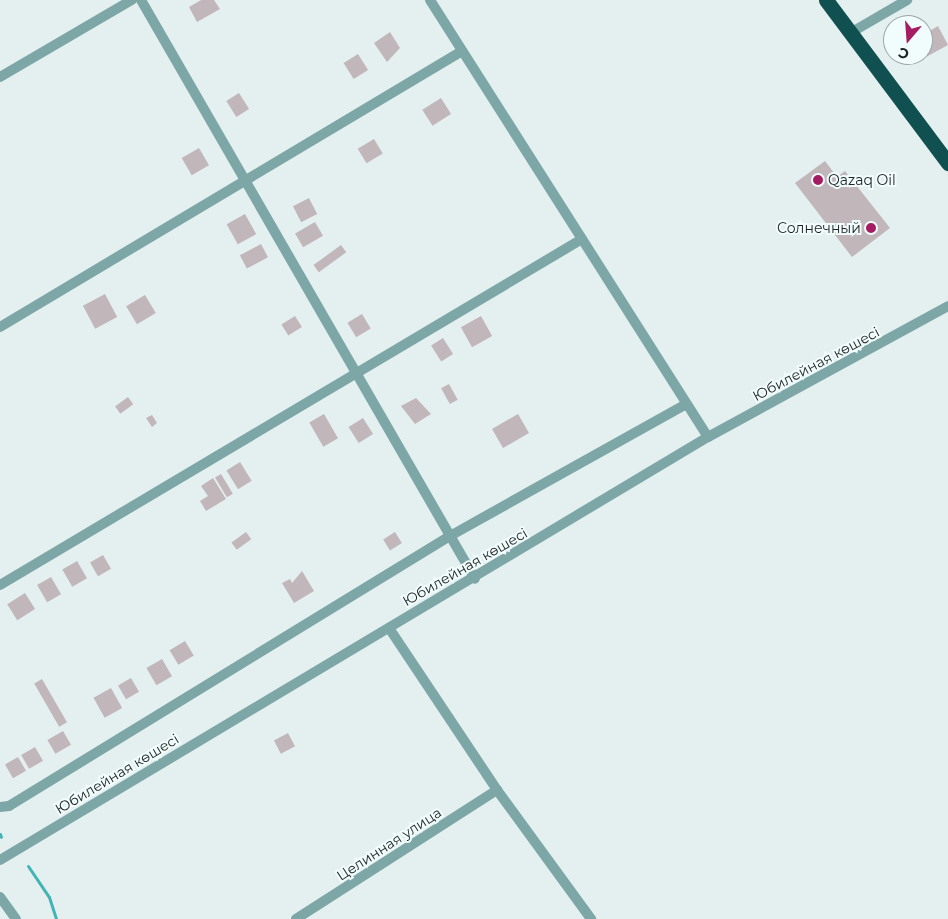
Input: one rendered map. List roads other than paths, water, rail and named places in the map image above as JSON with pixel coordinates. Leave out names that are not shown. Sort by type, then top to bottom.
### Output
[{"type":"highway","points":[[826,0],[852,32],[948,163]]},
{"type":"street","points":[[0,77],[132,0]]},
{"type":"street","points":[[141,0],[355,374],[475,579]]},
{"type":"street","points":[[430,0],[708,437]]},
{"type":"street","points":[[852,32],[907,0]]},
{"type":"street","points":[[0,328],[462,51]]},
{"type":"street","points":[[0,585],[582,239]]},
{"type":"street","name":"Юбилейная көшесі","points":[[0,860],[389,628],[475,579],[708,437],[948,306]]},
{"type":"street","points":[[0,808],[10,806],[450,536],[686,404]]},
{"type":"street","points":[[389,628],[497,790],[591,919]]},
{"type":"street","name":"Целинная улица","points":[[296,919],[497,790]]},
{"type":"street","points":[[0,897],[16,919]]},
{"type":"waterway","points":[[28,866],[49,897],[56,919]]},
{"type":"place","name":"Qazaq Oil","points":[[818,180]]},
{"type":"place","name":"Солнечный","points":[[871,228]]}]
